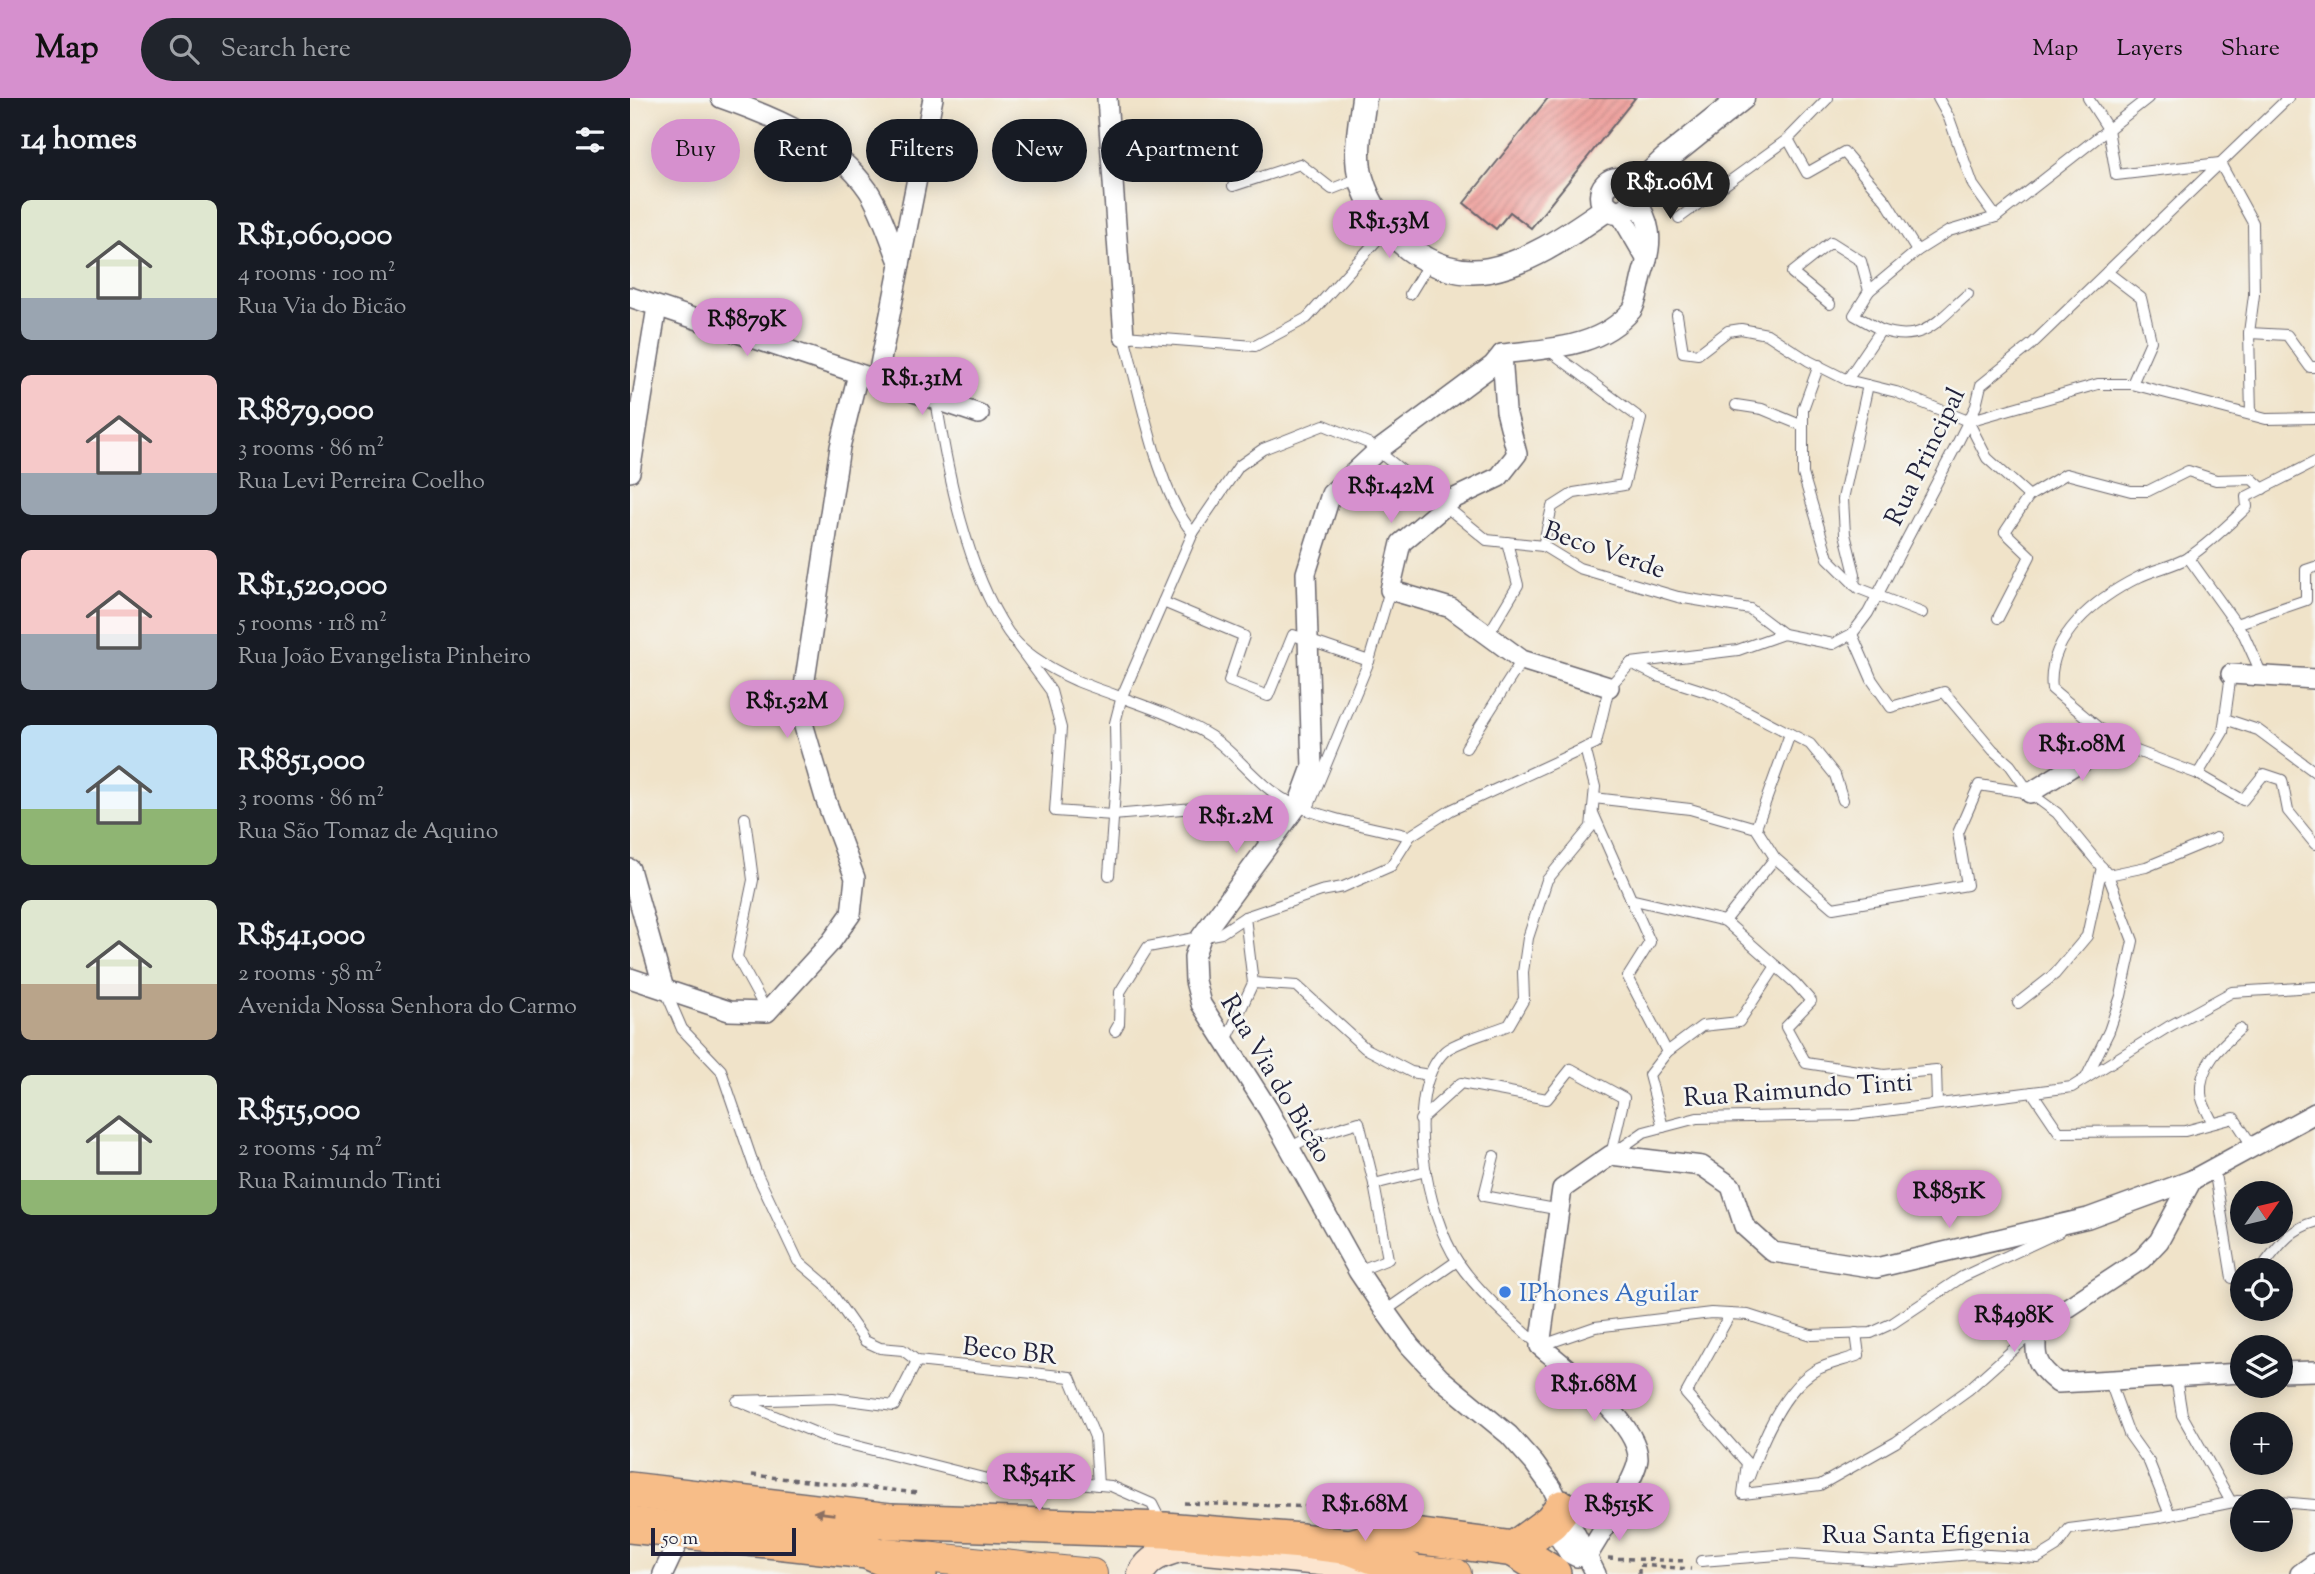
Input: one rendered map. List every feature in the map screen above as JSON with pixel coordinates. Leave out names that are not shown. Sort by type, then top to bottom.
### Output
[{"type":"highway","points":[[630,1490],[891,1521],[1174,1539],[1350,1547],[1399,1534],[1514,1549],[1553,1574]]},
{"type":"highway","points":[[1514,1549],[1551,1522],[1562,1508]]},
{"type":"highway","points":[[630,1525],[867,1552],[919,1574]]},
{"type":"highway","points":[[1350,1547],[1409,1570]]},
{"type":"main road","points":[[1141,1574],[1145,1565],[1174,1539],[1322,1568],[1456,1574]]},
{"type":"main road","points":[[867,1552],[891,1560],[977,1574]]},
{"type":"main road","points":[[867,1552],[1093,1574]]},
{"type":"street","points":[[721,98],[763,113],[841,158],[869,192],[900,264]]},
{"type":"street","points":[[877,380],[933,98]]},
{"type":"street","points":[[1107,98],[1124,336]]},
{"type":"street","points":[[1364,98],[1359,134],[1361,178],[1387,229],[1429,263],[1445,268],[1488,270],[1549,248],[1620,198],[1742,98]]},
{"type":"street","points":[[1609,687],[1522,660],[1451,608],[1390,590],[1401,543],[1453,499],[1499,477],[1517,454],[1506,411],[1502,354],[1582,344],[1604,334],[1633,309],[1647,260],[1620,198]]},
{"type":"street","points":[[630,297],[979,414]]},
{"type":"street","points":[[630,472],[657,307]]},
{"type":"street","name":"Rua Via do Bicão","points":[[1502,354],[1493,365],[1376,452],[1331,494],[1306,573],[1312,767],[1297,804],[1201,937],[1194,957],[1195,981],[1201,1004],[1268,1109],[1358,1271],[1385,1311],[1410,1346],[1440,1378],[1509,1435],[1552,1488],[1562,1508]]},
{"type":"street","points":[[630,978],[729,1011],[767,1012],[831,942],[851,914],[855,878],[825,798],[800,713],[840,447],[858,374]]},
{"type":"street","points":[[2231,674],[2315,679]]},
{"type":"street","points":[[2030,793],[2073,766],[2118,744]]},
{"type":"street","points":[[630,869],[664,989]]},
{"type":"street","points":[[1611,1155],[1702,1166],[1731,1186],[1744,1226],[1773,1252],[1877,1268],[2088,1219],[2192,1180],[2315,1113]]},
{"type":"street","name":"Rua Raimundo Tinti","points":[[1540,1346],[1562,1210],[1562,1189],[1611,1155]]},
{"type":"street","points":[[2192,1180],[2159,1241],[2142,1259],[2037,1328],[2035,1356],[2046,1373],[2058,1383],[2230,1374]]},
{"type":"street","points":[[1540,1346],[1599,1398],[1632,1436],[1638,1457],[1635,1474],[1588,1555]]},
{"type":"street","points":[[2293,1372],[2315,1371]]},
{"type":"street","points":[[1588,1555],[1577,1557],[1563,1546],[1556,1533],[1562,1508],[1590,1513],[1612,1511]]},
{"type":"street","points":[[663,1574],[683,1531]]},
{"type":"street","points":[[1588,1555],[1596,1574]]},
{"type":"street","points":[[2300,1574],[2315,1563]]},
{"type":"lane","points":[[1679,218],[1788,139],[1828,98]]},
{"type":"lane","points":[[1938,98],[1950,118],[1973,186],[1996,217]]},
{"type":"lane","points":[[2088,98],[2108,129],[2116,175],[2220,163],[2253,223],[2254,295],[2249,333],[2251,414]]},
{"type":"lane","points":[[1968,294],[1926,331],[1901,337],[1881,330],[1854,314],[1868,291],[1917,251],[1949,231],[1996,217],[2148,98]]},
{"type":"lane","name":"Rua Principal","points":[[1852,634],[1877,597],[1968,421],[1981,384],[2032,344],[2288,98]]},
{"type":"lane","points":[[1788,139],[1807,173],[1844,152],[1886,201],[1917,251]]},
{"type":"lane","points":[[1233,186],[1300,164],[1332,189],[1361,178]]},
{"type":"lane","points":[[1194,533],[1178,515],[1153,440],[1124,336],[1255,346],[1307,318],[1387,229]]},
{"type":"lane","points":[[1830,304],[1792,273],[1831,242],[1861,261],[1868,291]]},
{"type":"lane","points":[[1410,294],[1429,263]]},
{"type":"lane","points":[[2106,272],[2141,298],[2151,341],[2132,384]]},
{"type":"lane","points":[[1676,315],[1683,352],[1698,354],[1728,331],[1741,329],[1767,334],[1847,380],[1896,392],[1968,421],[2098,384],[2132,384],[2266,419],[2315,418]]},
{"type":"lane","points":[[1847,380],[1881,330]]},
{"type":"lane","points":[[2249,333],[2287,335],[2310,367],[2315,367]]},
{"type":"lane","points":[[1543,545],[1552,507],[1574,493],[1624,485],[1640,419],[1546,348]]},
{"type":"lane","points":[[1819,365],[1802,409],[1803,474],[1828,558],[1854,584],[1877,597],[1923,613]]},
{"type":"lane","points":[[1854,584],[1843,499],[1868,385]]},
{"type":"lane","points":[[936,400],[950,483],[984,586],[1009,635],[1052,691],[1061,728],[1055,811],[1113,815],[1297,804],[1410,836]]},
{"type":"lane","points":[[1736,405],[1762,409],[1803,426]]},
{"type":"lane","points":[[1968,421],[1987,458],[2029,496]]},
{"type":"lane","name":"Beco Verde","points":[[1108,875],[1113,815],[1115,723],[1122,696],[1194,533],[1240,466],[1263,449],[1324,425],[1368,443],[1444,508],[1487,540],[1543,545],[1579,568],[1678,597],[1750,609],[1783,634]]},
{"type":"lane","points":[[2315,462],[2246,498],[2247,507],[2188,557],[2140,576],[2093,605],[2057,650],[2050,676],[2052,689],[2118,744],[2198,774],[2243,800],[2264,774],[2282,780],[2288,811],[2315,844]]},
{"type":"lane","points":[[1998,618],[2030,556],[2005,531],[2029,496],[2066,474],[2131,491],[2148,491],[2188,471],[2216,480],[2252,479],[2263,489]]},
{"type":"lane","points":[[1488,635],[1518,585],[1507,542]]},
{"type":"lane","points":[[2188,557],[2236,624],[2262,676]]},
{"type":"lane","points":[[2236,624],[2306,600],[2306,570],[2315,567]]},
{"type":"lane","points":[[1297,804],[1369,662],[1390,590]]},
{"type":"lane","points":[[1163,602],[1244,636],[1229,681],[1268,696],[1293,635],[1369,662]]},
{"type":"lane","points":[[1115,1031],[1119,1024],[1120,992],[1148,947],[1221,933],[1245,917],[1321,891],[1343,887],[1391,866],[1410,836],[1451,810],[1596,743],[1609,687],[1631,663],[1738,650],[1783,634],[1833,644],[1852,634],[1872,680],[1891,708],[1944,692],[1993,750],[2010,765],[2030,793],[2057,813],[2105,871],[2133,941],[2117,1008],[2085,1079]]},
{"type":"lane","points":[[1009,635],[1042,662],[1076,680],[1122,696],[1209,736],[1297,804]]},
{"type":"lane","points":[[1466,748],[1522,660]]},
{"type":"lane","points":[[1631,663],[1657,676],[1716,695],[1810,744],[1835,775],[1843,800]]},
{"type":"lane","points":[[2198,774],[2223,732],[2231,674]]},
{"type":"lane","points":[[2225,719],[2258,730],[2315,772]]},
{"type":"lane","points":[[1756,828],[1790,734]]},
{"type":"lane","points":[[1585,748],[1595,787],[1591,827],[1547,880],[1528,938],[1523,972],[1524,999],[1509,1025],[1447,1050],[1429,1074],[1420,1121],[1429,1195],[1457,1261],[1511,1320],[1540,1346],[1595,1327],[1711,1313],[1748,1315],[1811,1335],[1871,1333],[1893,1323],[1962,1277],[2088,1219]]},
{"type":"lane","points":[[1594,798],[1690,809],[1756,828],[1775,858],[1833,908],[1967,885],[1958,833],[1979,785],[2030,793]]},
{"type":"lane","points":[[1593,812],[1650,943],[1628,977],[1667,1052]]},
{"type":"lane","points":[[745,818],[752,880],[737,957],[767,1012]]},
{"type":"lane","points":[[2105,871],[2146,867],[2216,838]]},
{"type":"lane","points":[[1725,921],[1775,858]]},
{"type":"lane","points":[[2018,1003],[2055,974],[2087,936],[2105,871]]},
{"type":"lane","points":[[1630,899],[1725,921],[1776,966],[1811,1001],[1786,1027],[1806,1063],[1884,1075],[1936,1070],[1937,1104]]},
{"type":"lane","points":[[1225,1044],[1253,983],[1245,917]]},
{"type":"lane","points":[[1663,1127],[1649,1075],[1667,1052],[1702,1026],[1740,1022],[1776,966]]},
{"type":"lane","points":[[1253,983],[1297,986],[1365,1048],[1411,1072],[1429,1074]]},
{"type":"lane","name":"Rua Raimundo Tinti","points":[[1611,1155],[1644,1132],[1697,1118],[1854,1115],[2072,1087],[2232,992],[2315,987]]},
{"type":"lane","points":[[664,989],[682,1029],[721,1070],[756,1172],[786,1230],[797,1261],[825,1284],[865,1342],[880,1348],[903,1350],[917,1361],[894,1406],[833,1398],[737,1401],[833,1440],[995,1481],[1043,1480],[1111,1486],[1152,1504],[1174,1539]]},
{"type":"lane","points":[[2213,1124],[2201,1093],[2207,1068],[2216,1050],[2240,1029]]},
{"type":"lane","points":[[1420,1121],[1461,1083],[1547,1099],[1571,1069],[1624,1098],[1611,1155]]},
{"type":"lane","points":[[2032,1092],[2059,1132],[2185,1131],[2234,1118],[2253,1147]]},
{"type":"lane","points":[[1288,1148],[1310,1137],[1359,1122],[1388,1259],[1358,1271]]},
{"type":"lane","points":[[1494,1156],[1484,1196],[1562,1210]]},
{"type":"lane","points":[[2214,1168],[2230,1266]]},
{"type":"lane","points":[[1374,1184],[1426,1171]]},
{"type":"lane","points":[[2269,1258],[2300,1226],[2315,1222]]},
{"type":"lane","points":[[1385,1311],[1457,1261]]},
{"type":"lane","points":[[1730,1314],[1686,1394],[1747,1463],[1743,1494]]},
{"type":"lane","points":[[1743,1494],[1820,1485],[1896,1442],[1958,1397],[2037,1328]]},
{"type":"lane","points":[[1743,1494],[1767,1427],[1806,1377],[1819,1368],[1858,1355],[1856,1333]]},
{"type":"lane","name":"Beco BR","points":[[917,1361],[1070,1377],[1095,1437],[1098,1485]]},
{"type":"lane","points":[[2176,1378],[2182,1415],[2230,1500]]},
{"type":"lane","points":[[2110,1382],[2129,1434],[2149,1462],[2170,1515]]},
{"type":"lane","name":"Rua Santa Efigenia","points":[[1701,1561],[1791,1555],[1891,1561],[1972,1554],[2038,1558],[2056,1547],[2070,1529],[2170,1515],[2230,1502]]},
{"type":"lane","points":[[2293,1503],[2315,1505]]},
{"type":"path","points":[[1609,1557],[1714,1562],[1713,1570],[1639,1565],[1639,1574]]},
{"type":"building","points":[[1548,98],[1635,98],[1531,228],[1510,212],[1496,229],[1464,203]]},
{"type":"place","name":"IPhones Aguilar","points":[[1505,1292]]}]
